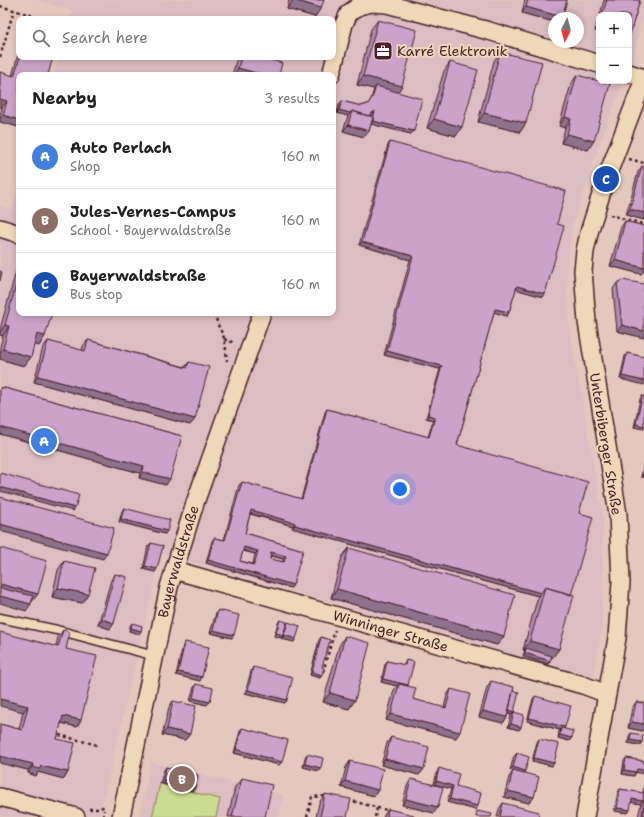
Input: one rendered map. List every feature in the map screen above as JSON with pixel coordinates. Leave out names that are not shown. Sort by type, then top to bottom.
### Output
[{"type":"street","points":[[336,55],[344,24],[349,13],[360,6],[371,3],[386,4],[596,63]]},
{"type":"street","points":[[332,72],[335,60]]},
{"type":"street","points":[[632,74],[644,79]]},
{"type":"street","name":"Unterbiberger Straße","points":[[585,817],[617,634],[621,582],[621,548],[618,514],[587,322],[583,271],[585,251],[597,204],[644,79]]},
{"type":"street","points":[[0,228],[16,233]]},
{"type":"street","name":"Bayerwaldstraße","points":[[121,817],[169,587],[195,503],[261,316]]},
{"type":"street","name":"Winninger Straße","points":[[174,570],[583,685],[607,694]]},
{"type":"street","points":[[0,797],[76,817]]},
{"type":"lane","points":[[0,618],[57,630],[155,656]]},
{"type":"path","points":[[0,6],[32,16]]},
{"type":"path","points":[[0,57],[14,10]]},
{"type":"path","points":[[322,674],[338,616]]},
{"type":"path","points":[[59,735],[97,745]]},
{"type":"path","points":[[308,817],[312,797],[329,796]]},
{"type":"path","points":[[343,799],[392,812]]},
{"type":"path","points":[[375,817],[377,808]]},
{"type":"shaded area","points":[[37,0],[644,0],[644,10],[632,60],[632,12],[596,12],[596,84],[623,84],[601,139],[572,226],[567,265],[567,297],[570,333],[603,517],[602,623],[593,678],[161,553],[99,817],[0,817],[0,206],[12,210],[16,197],[16,316],[336,316],[336,72],[54,72],[58,60],[336,60],[336,16],[71,16],[73,11]]},
{"type":"shaded area","points":[[151,762],[283,795],[278,817],[139,817]]},
{"type":"green space","points":[[160,784],[220,799],[216,817],[152,817]]},
{"type":"building","points":[[294,0],[324,0],[321,8]]},
{"type":"building","points":[[528,0],[567,0],[563,12],[548,13],[526,7]]},
{"type":"building","points":[[607,0],[640,0],[632,27],[632,12],[603,12]]},
{"type":"building","points":[[378,20],[417,30],[402,86],[363,76]]},
{"type":"building","points":[[500,52],[542,62],[526,123],[484,113]]},
{"type":"building","points":[[19,60],[52,60],[49,72],[16,72],[16,119],[3,115],[7,101],[0,99],[0,72],[14,76]]},
{"type":"building","points":[[240,60],[271,60],[282,63],[280,72],[253,72],[238,68]]},
{"type":"building","points":[[450,62],[478,70],[462,127],[434,119]]},
{"type":"building","points":[[577,75],[596,80],[596,84],[610,84],[594,141],[567,134],[571,119],[565,117]]},
{"type":"building","points":[[376,86],[422,99],[414,131],[373,121],[375,111],[368,116],[352,111],[350,113],[339,110],[342,101],[361,106],[368,104],[373,96]]},
{"type":"building","points":[[352,111],[373,117],[369,131],[348,125]]},
{"type":"building","points":[[390,142],[566,191],[557,224],[564,226],[545,294],[517,286],[509,312],[495,309],[457,445],[588,482],[579,513],[593,517],[571,595],[545,587],[541,593],[295,525],[295,523],[251,510],[245,533],[303,550],[293,585],[208,560],[214,538],[225,540],[242,482],[302,499],[327,409],[429,437],[435,417],[428,415],[442,366],[387,351],[413,256],[362,242]],"holes":[[[244,547],[258,551],[254,565],[240,561]],[[271,552],[286,556],[284,562],[270,559]]]},
{"type":"building","points":[[642,166],[644,166],[644,213],[630,209]]},
{"type":"building","points":[[625,221],[644,226],[644,268],[615,260]]},
{"type":"building","points":[[623,280],[644,284],[644,331],[622,325],[617,283]]},
{"type":"building","points":[[16,285],[16,316],[51,316],[45,336],[37,334],[31,357],[3,349],[9,326],[5,325]]},
{"type":"building","points":[[88,340],[187,368],[189,362],[209,367],[195,419],[38,376],[48,341],[85,351]]},
{"type":"building","points":[[627,353],[644,357],[644,381],[622,376]]},
{"type":"building","points":[[1,387],[182,436],[170,479],[143,472],[144,466],[0,427]]},
{"type":"building","points":[[642,396],[644,396],[644,426],[636,424]]},
{"type":"building","points":[[0,473],[79,495],[75,508],[0,487]]},
{"type":"building","points":[[0,497],[114,528],[107,553],[0,524]]},
{"type":"building","points":[[124,508],[170,520],[167,531],[121,519]]},
{"type":"building","points":[[151,543],[163,546],[157,569],[145,566]]},
{"type":"building","points":[[0,548],[47,561],[38,594],[0,584]]},
{"type":"building","points":[[349,548],[515,595],[504,636],[337,589]]},
{"type":"building","points":[[64,561],[95,568],[88,594],[58,588]]},
{"type":"building","points":[[115,574],[127,577],[114,623],[102,619]]},
{"type":"building","points":[[545,587],[574,595],[559,649],[530,641]]},
{"type":"building","points":[[0,588],[33,596],[31,604],[0,596]]},
{"type":"building","points":[[218,610],[239,615],[234,635],[213,630]]},
{"type":"building","points":[[280,620],[287,622],[283,635],[276,633]]},
{"type":"building","points":[[288,622],[300,626],[296,639],[284,635]]},
{"type":"building","points":[[132,623],[142,626],[141,631],[131,628]]},
{"type":"building","points":[[63,630],[70,632],[66,649],[97,656],[81,720],[63,716],[57,739],[75,743],[68,772],[41,766],[40,769],[32,767],[33,764],[0,756],[0,724],[22,730],[28,706],[0,699],[0,632],[58,647]]},
{"type":"building","points":[[345,636],[370,643],[355,700],[330,693]]},
{"type":"building","points":[[321,637],[330,640],[322,667],[324,668],[322,675],[312,672]]},
{"type":"building","points":[[185,642],[209,647],[202,677],[178,672]]},
{"type":"building","points":[[526,648],[552,656],[550,661],[525,653]]},
{"type":"building","points":[[406,660],[414,662],[408,685],[383,679],[387,661],[405,665]]},
{"type":"building","points":[[253,667],[293,677],[287,700],[248,690]]},
{"type":"building","points":[[491,681],[514,687],[507,717],[483,711]]},
{"type":"building","points":[[196,684],[213,688],[210,702],[193,698]]},
{"type":"building","points":[[399,684],[416,688],[413,699],[446,708],[451,689],[470,694],[460,732],[391,714]]},
{"type":"building","points":[[513,691],[519,692],[514,712],[509,710]]},
{"type":"building","points":[[535,696],[571,706],[565,727],[529,718]]},
{"type":"building","points":[[173,701],[196,706],[190,734],[167,729]]},
{"type":"building","points":[[636,702],[644,703],[644,724],[632,722]]},
{"type":"building","points":[[514,712],[524,715],[521,727],[511,724]]},
{"type":"building","points":[[242,728],[288,740],[282,762],[236,749]]},
{"type":"building","points":[[561,728],[573,731],[572,738],[560,735]]},
{"type":"building","points":[[631,733],[643,735],[642,742],[630,740]]},
{"type":"building","points":[[391,737],[429,747],[424,769],[385,759]]},
{"type":"building","points":[[539,739],[559,744],[554,763],[534,758]]},
{"type":"building","points":[[517,753],[529,757],[525,771],[513,767]]},
{"type":"building","points":[[307,754],[323,758],[321,768],[305,764]]},
{"type":"building","points":[[626,758],[644,761],[644,770],[637,769],[636,772],[624,770]]},
{"type":"building","points":[[350,761],[383,769],[378,790],[345,781]]},
{"type":"building","points":[[166,767],[198,775],[195,788],[163,780]]},
{"type":"building","points":[[439,768],[459,774],[456,786],[481,793],[478,806],[450,799],[453,786],[436,781]]},
{"type":"building","points":[[513,770],[539,777],[534,797],[508,791]]},
{"type":"building","points":[[242,778],[272,785],[265,817],[232,817]]},
{"type":"building","points":[[411,779],[443,787],[438,807],[406,799]]},
{"type":"building","points":[[620,789],[644,793],[643,801],[632,799],[630,810],[617,808]]},
{"type":"building","points":[[325,794],[351,799],[347,817],[320,817]]},
{"type":"building","points":[[503,803],[539,812],[538,817],[500,817]]},
{"type":"building","points":[[644,804],[644,815],[642,815]]},
{"type":"building","points":[[388,809],[414,815],[413,817],[387,817]]},
{"type":"building","points":[[477,811],[492,814],[491,817],[476,817]]},
{"type":"place","name":"Karré Elektronik","points":[[383,51]]},
{"type":"place","name":"Bayerwaldstraße","points":[[606,179]]},
{"type":"place","name":"Auto Perlach","points":[[44,441]]},
{"type":"place","name":"Jules-Vernes-Campus","points":[[182,779]]}]
